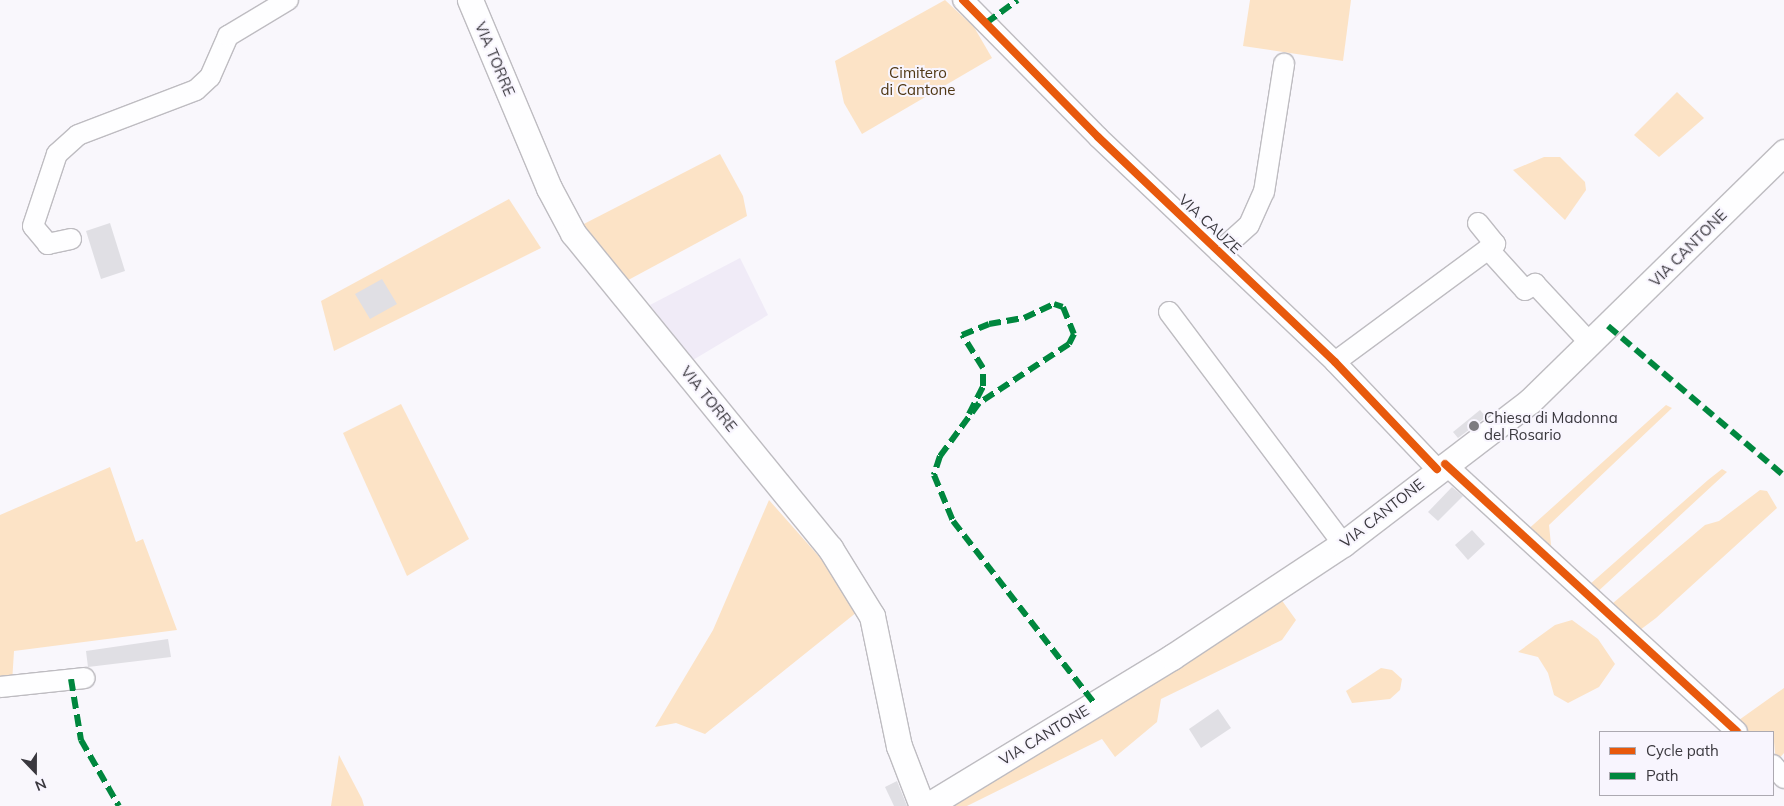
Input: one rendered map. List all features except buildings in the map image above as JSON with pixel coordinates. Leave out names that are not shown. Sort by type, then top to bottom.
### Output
[{"type":"main road","name":"VIA TORRE","points":[[470,0],[549,188],[573,233],[830,548],[872,616],[899,746],[922,806]]},
{"type":"main road","name":"VIA CANTONE","points":[[927,806],[1172,657],[1343,544],[1441,466],[1530,401],[1784,152]]},
{"type":"street","points":[[71,239],[48,244],[33,226],[57,154],[78,135],[196,90],[210,78],[228,36],[288,0]]},
{"type":"street","name":"VIA CAUZE","points":[[963,0],[1219,252],[1441,466],[1737,731]]},
{"type":"street","points":[[1219,252],[1249,224],[1264,192],[1284,64]]},
{"type":"street","points":[[1335,362],[1495,244],[1478,223]]},
{"type":"street","points":[[1488,249],[1525,290],[1535,284],[1590,343]]},
{"type":"street","points":[[1169,312],[1343,544]]},
{"type":"street","points":[[0,687],[85,678]]},
{"type":"street","points":[[1774,765],[1784,778]]},
{"type":"shaded area","points":[[740,258],[768,315],[693,360],[650,305]]},
{"type":"green space","name":"Cimitero di Cantone","points":[[945,0],[974,27],[992,58],[862,134],[844,103],[835,61]]},
{"type":"green space","points":[[1250,0],[1351,0],[1343,61],[1243,46]]},
{"type":"green space","points":[[1677,92],[1704,118],[1659,157],[1634,135]]},
{"type":"green space","points":[[720,154],[743,196],[747,216],[619,285],[576,228]]},
{"type":"green space","points":[[1544,157],[1560,157],[1585,182],[1586,190],[1565,220],[1513,170]]},
{"type":"green space","points":[[509,199],[541,248],[334,351],[321,301]]},
{"type":"green space","points":[[401,404],[469,539],[407,576],[343,433]]},
{"type":"green space","points":[[1666,405],[1672,408],[1549,525],[1552,554],[1589,585],[1708,480],[1722,469],[1727,472],[1593,596],[1523,534]]},
{"type":"green space","points":[[110,467],[136,542],[143,539],[177,630],[14,651],[12,683],[0,684],[0,515]]},
{"type":"green space","points":[[1760,490],[1767,491],[1777,508],[1656,618],[1632,636],[1606,609],[1705,525],[1719,521]]},
{"type":"green space","points":[[769,500],[831,570],[857,612],[705,734],[676,723],[655,727],[713,630]]},
{"type":"green space","points":[[1278,595],[1296,620],[1282,640],[1161,699],[1157,722],[1115,757],[1102,739],[967,806],[943,806]]},
{"type":"green space","points":[[1572,620],[1598,639],[1615,664],[1599,687],[1568,703],[1554,695],[1548,673],[1538,657],[1518,652],[1555,625]]},
{"type":"green space","points":[[1381,668],[1392,670],[1402,679],[1400,690],[1390,699],[1352,703],[1346,691]]},
{"type":"green space","points":[[1784,688],[1784,753],[1776,762],[1774,731],[1741,731],[1732,725]]},
{"type":"green space","points":[[339,755],[362,799],[364,806],[331,806]]},
{"type":"marked path","points":[[986,23],[1018,0]]},
{"type":"marked path","points":[[969,414],[983,386],[983,368],[962,335],[989,324],[1024,318],[1054,304],[1063,307],[1074,334],[1069,344],[979,403],[940,456],[934,475],[953,521],[1095,704]]},
{"type":"marked path","points":[[1608,326],[1784,476]]},
{"type":"marked path","points":[[71,679],[81,740],[119,806]]},
{"type":"cycle path","points":[[963,0],[1098,137],[1335,362],[1437,469]]},
{"type":"cycle path","points":[[1445,464],[1736,731]]},
{"type":"place","name":"Chiesa di Madonna del Rosario","points":[[1474,426]]}]
